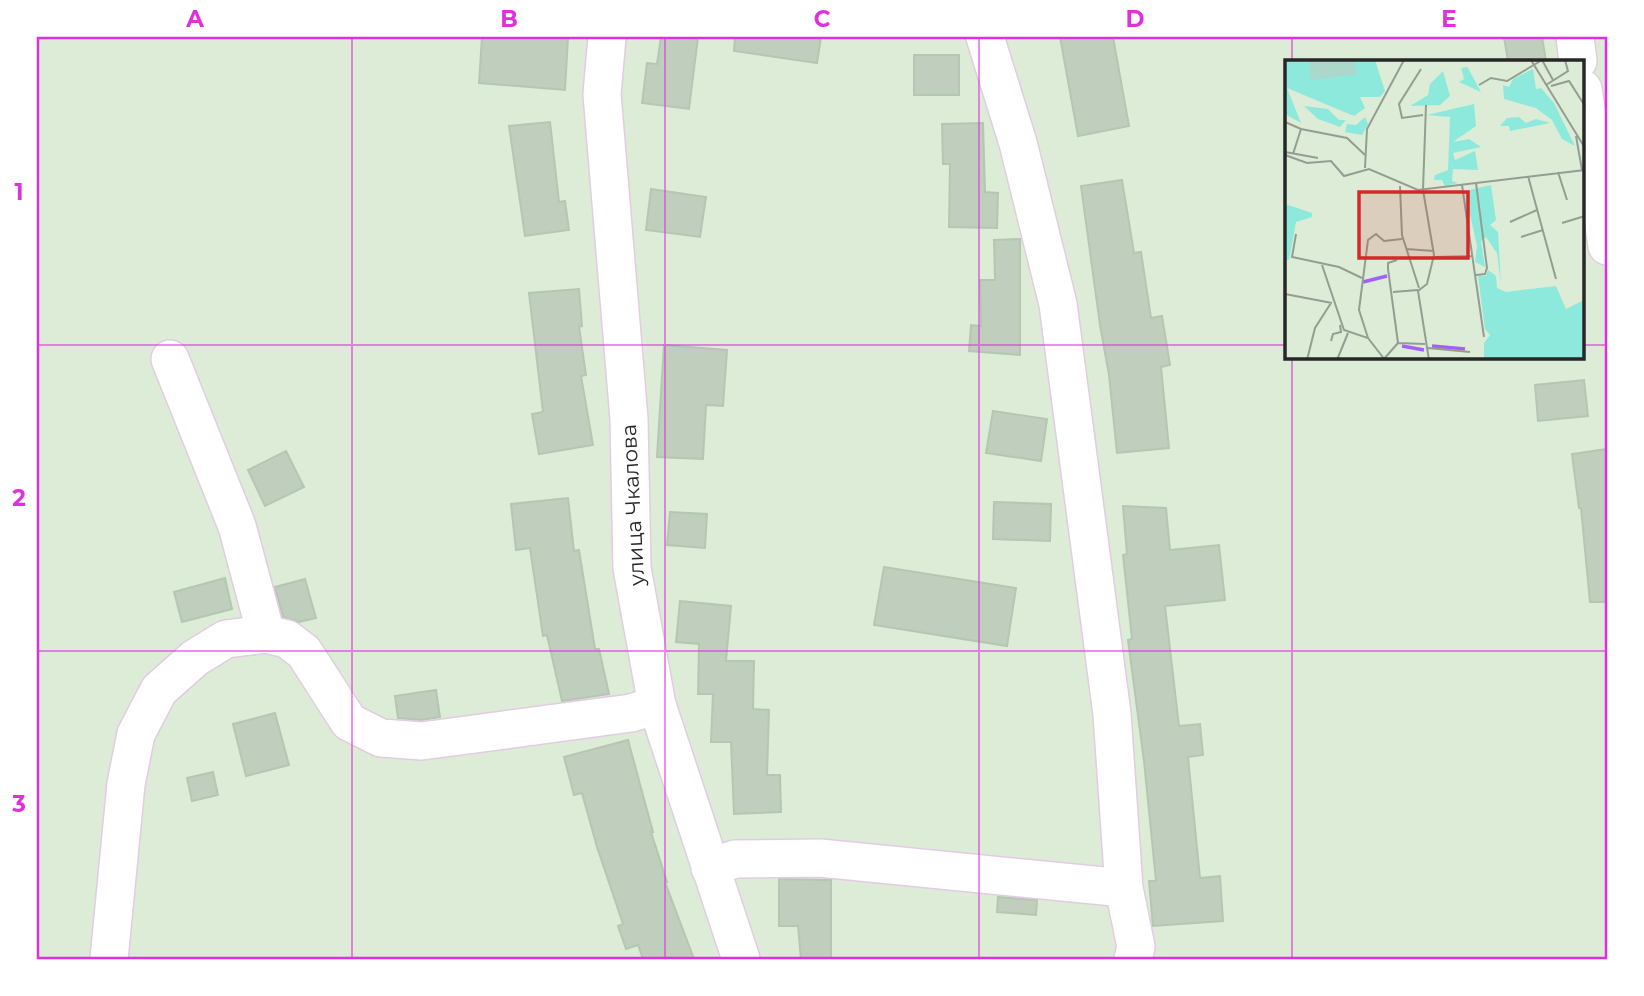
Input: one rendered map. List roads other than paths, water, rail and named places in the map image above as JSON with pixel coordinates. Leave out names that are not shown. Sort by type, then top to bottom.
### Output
[{"type":"street","name":"улица Чкалова","points":[[607,37],[602,94],[629,419],[632,568],[657,705],[741,959]]},
{"type":"street","points":[[985,37],[1018,143],[1058,304],[1112,714],[1124,888],[1135,953]]},
{"type":"street","points":[[1574,37],[1578,60]]},
{"type":"street","points":[[1584,96],[1607,246]]},
{"type":"street","points":[[170,359],[237,526],[266,634]]},
{"type":"street","points":[[109,959],[126,784],[136,734],[159,690],[195,658],[226,639],[266,634],[287,639],[304,652],[349,722],[381,738],[422,741],[631,713],[657,705]]},
{"type":"street","points":[[710,868],[735,859],[820,858],[1124,888]]}]
